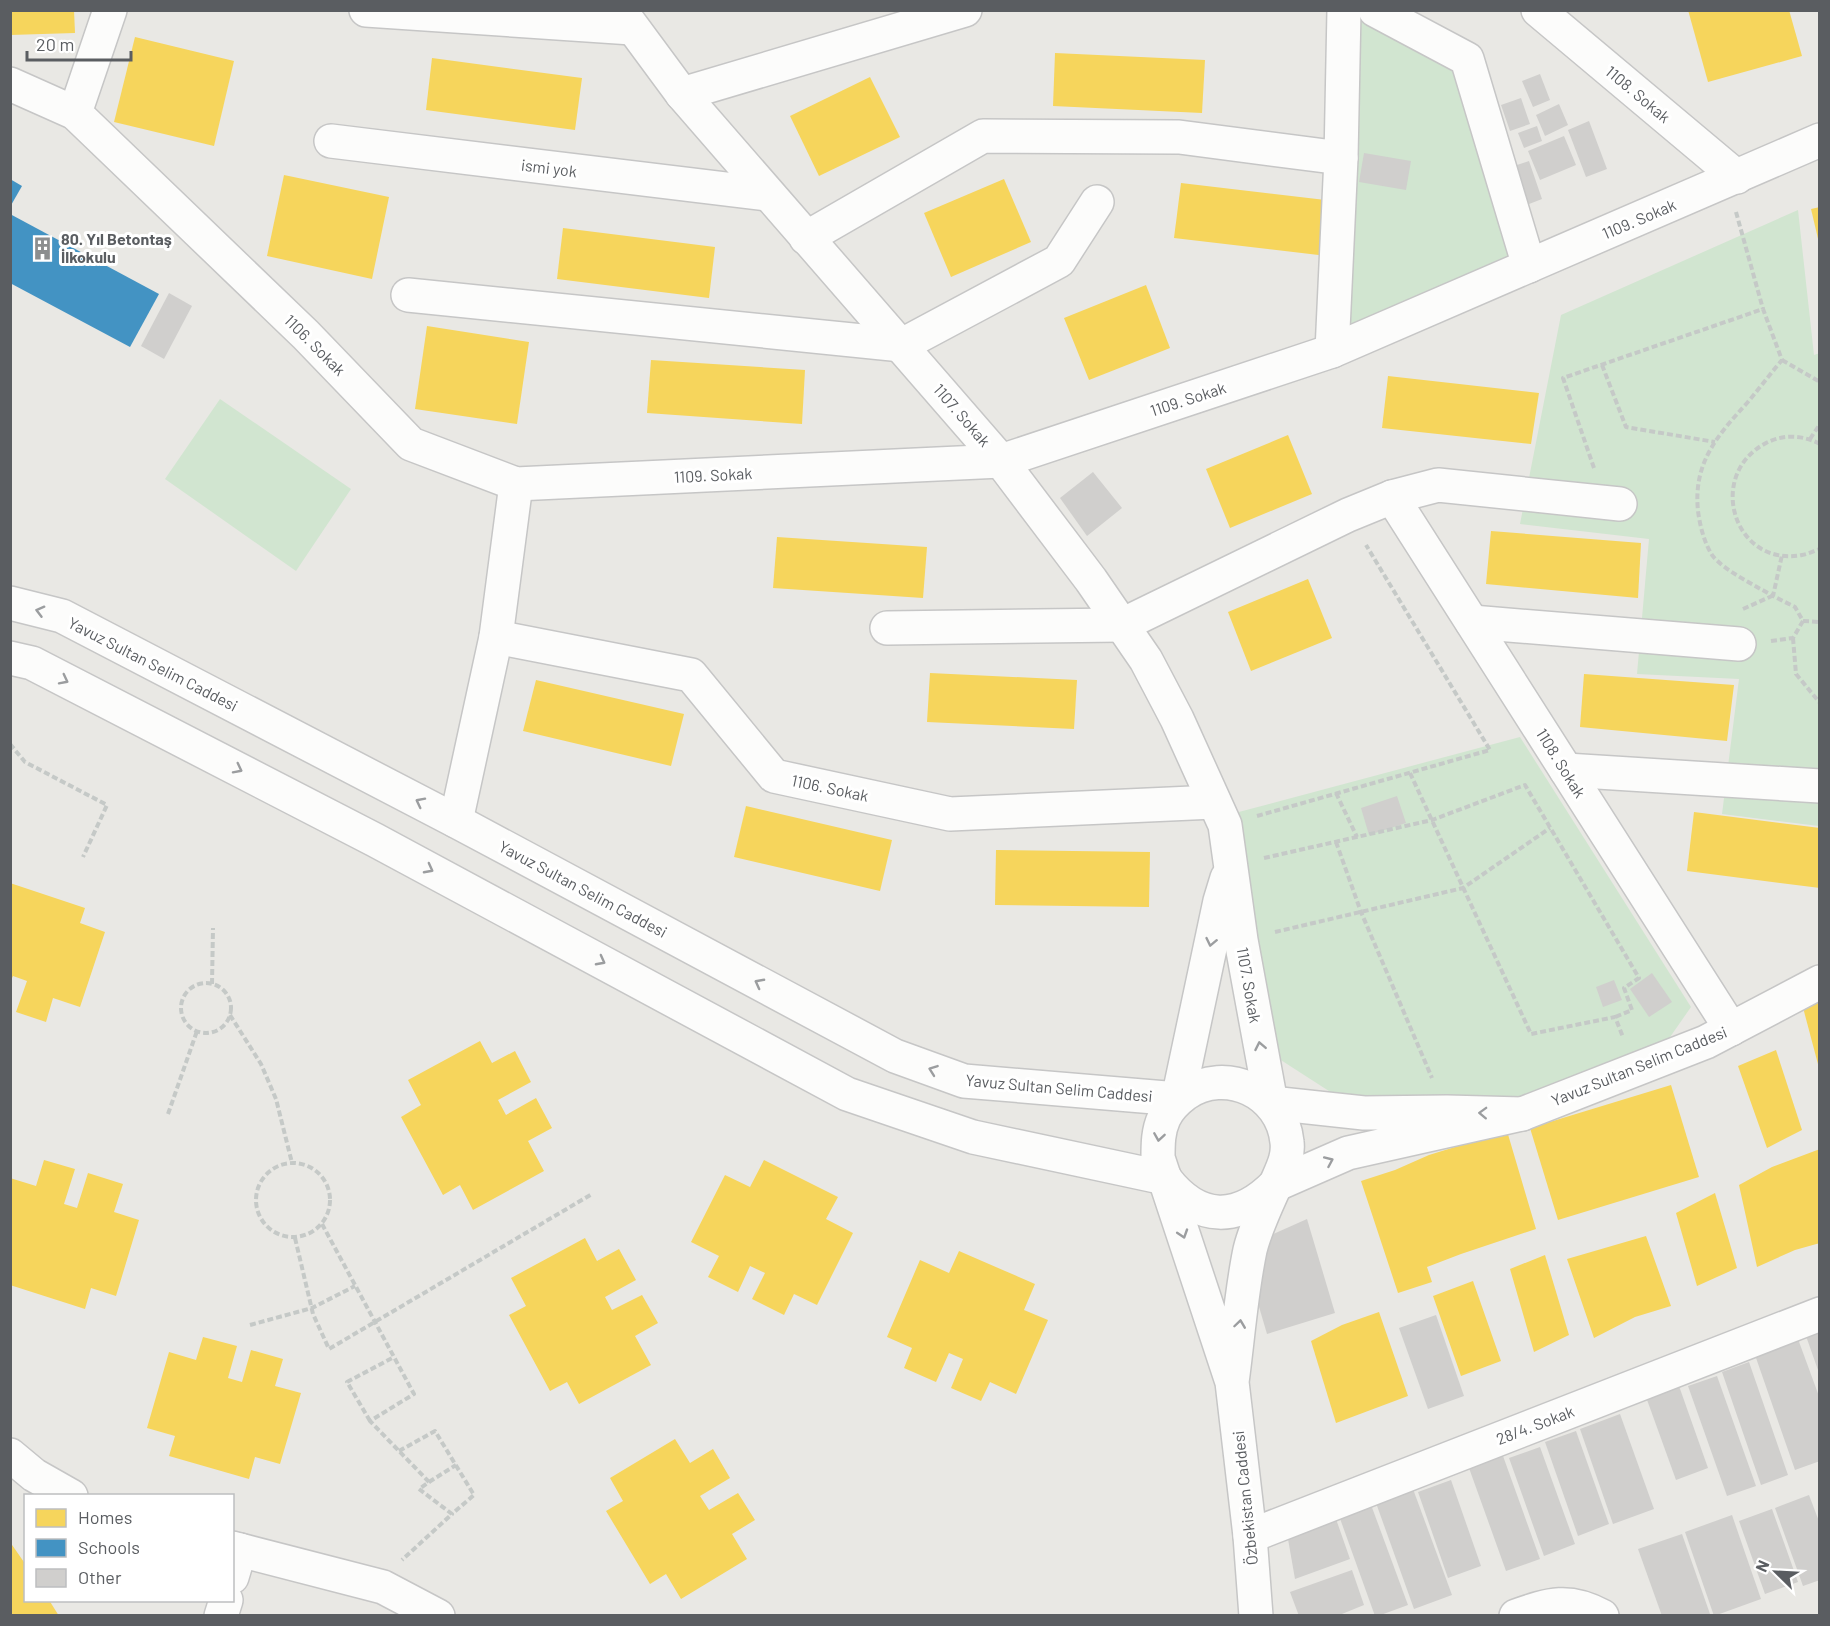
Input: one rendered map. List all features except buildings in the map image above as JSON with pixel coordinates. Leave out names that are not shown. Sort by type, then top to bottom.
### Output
[{"type":"street","points":[[75,113],[110,10]]},
{"type":"street","points":[[366,10],[626,19]]},
{"type":"street","points":[[681,94],[889,21],[965,10]]},
{"type":"street","points":[[1332,351],[1341,158],[1344,10]]},
{"type":"street","points":[[1375,10],[1467,59],[1529,266]]},
{"type":"street","name":"1108. Sokak","points":[[1538,10],[1732,179]]},
{"type":"street","name":"1107. Sokak","points":[[626,19],[681,94],[1001,461],[1091,580],[1146,660],[1177,718],[1220,813],[1231,865],[1241,940],[1271,1103]]},
{"type":"street","name":"1106. Sokak","points":[[10,84],[75,113],[306,335],[411,444],[516,484]]},
{"type":"street","points":[[806,238],[983,136],[1179,137],[1341,158]]},
{"type":"street","name":"1109. Sokak","points":[[516,484],[1001,461],[1332,351],[1820,140]]},
{"type":"street","name":"ismi yok","points":[[332,141],[767,194]]},
{"type":"street","points":[[408,296],[902,345],[1059,261],[1097,202]]},
{"type":"street","points":[[456,821],[496,637],[516,484]]},
{"type":"street","points":[[887,628],[1122,625],[1348,515],[1392,497],[1438,486],[1613,503]]},
{"type":"street","name":"1108. Sokak","points":[[1392,497],[1731,1029]]},
{"type":"street","name":"Yavuz Sultan Selim Caddesi","points":[[10,603],[62,616],[456,821],[895,1056],[964,1081],[1178,1099]]},
{"type":"street","points":[[1472,622],[1739,644]]},
{"type":"street","name":"1106. Sokak","points":[[496,637],[692,675],[774,777],[950,814],[1220,813]]},
{"type":"street","points":[[10,658],[32,663],[364,834],[847,1094],[973,1137],[1165,1178],[1179,1196],[1197,1207],[1218,1212],[1240,1209],[1260,1200],[1275,1185],[1348,1153],[1522,1114]]},
{"type":"street","points":[[1566,770],[1820,786]]},
{"type":"street","name":"1107. Sokak","points":[[1178,1099],[1220,901],[1231,865]]},
{"type":"street","name":"Yavuz Sultan Selim Caddesi","points":[[1522,1114],[1706,1042],[1820,982]]},
{"type":"street","points":[[1215,1082],[1236,1083],[1255,1090],[1271,1103],[1282,1122],[1287,1143],[1285,1165],[1251,1248],[1232,1382],[1158,1158],[1158,1137],[1164,1116],[1178,1099],[1195,1087],[1215,1082]]},
{"type":"street","points":[[1271,1103],[1364,1113],[1522,1114]]},
{"type":"street","name":"28/4. Sokak","points":[[1250,1536],[1820,1314]]},
{"type":"street","name":"Özbekistan Caddesi","points":[[1232,1382],[1250,1536],[1256,1616]]},
{"type":"street","points":[[10,1455],[34,1475],[67,1494]]},
{"type":"street","points":[[235,1558],[383,1587],[438,1616]]},
{"type":"street","points":[[1516,1616],[1560,1604],[1587,1608],[1602,1616]]},
{"type":"path","points":[[1732,179],[1763,309],[1782,360],[1820,382]]},
{"type":"path","points":[[1613,503],[1563,378],[1763,309]]},
{"type":"path","points":[[1782,360],[1723,428],[1704,460],[1697,496],[1700,528],[1713,556],[1739,577],[1795,607],[1803,621]]},
{"type":"path","points":[[1602,365],[1626,427],[1715,441]]},
{"type":"path","points":[[1810,439],[1820,424]]},
{"type":"path","points":[[1820,444],[1810,439],[1791,436],[1772,439],[1755,448],[1742,463],[1734,481],[1732,501],[1736,520],[1747,537],[1763,549],[1782,555],[1802,555],[1820,549]]},
{"type":"path","points":[[1220,813],[1336,793],[1490,750],[1348,515]]},
{"type":"path","points":[[1773,596],[1782,555]]},
{"type":"path","points":[[1803,621],[1820,622]]},
{"type":"path","points":[[1803,621],[1793,638],[1796,674],[1820,703]]},
{"type":"path","points":[[1739,644],[1793,638]]},
{"type":"path","points":[[10,744],[25,762],[107,805],[83,857]]},
{"type":"path","points":[[1231,865],[1432,820],[1525,785],[1639,978],[1624,988],[1632,1010],[1615,1017],[1531,1034],[1463,888],[1432,820],[1410,772]]},
{"type":"path","points":[[1336,793],[1357,837]]},
{"type":"path","points":[[1241,940],[1463,888],[1550,828]]},
{"type":"path","points":[[1336,842],[1361,912],[1447,1112]]},
{"type":"path","points":[[212,984],[213,928]]},
{"type":"path","points":[[212,984],[226,992],[231,1007],[230,1015],[227,1022],[213,1032],[205,1033],[197,1030],[185,1020],[182,1012],[184,996],[196,986],[212,984]]},
{"type":"path","points":[[230,1015],[261,1064],[276,1099],[292,1163]]},
{"type":"path","points":[[1615,1017],[1637,1069]]},
{"type":"path","points":[[168,1114],[197,1030]]},
{"type":"path","points":[[292,1163],[309,1165],[320,1173],[327,1183],[331,1196],[330,1208],[322,1224],[307,1235],[295,1238],[278,1234],[264,1224],[258,1214],[256,1202],[257,1191],[262,1179],[272,1169],[292,1163]]},
{"type":"path","points":[[295,1238],[312,1308],[329,1349],[592,1194]]},
{"type":"path","points":[[322,1224],[414,1394],[370,1421]]},
{"type":"path","points":[[250,1325],[312,1308],[355,1286]]},
{"type":"path","points":[[394,1357],[347,1382],[370,1421],[429,1482]]},
{"type":"path","points":[[399,1451],[435,1431],[474,1495],[400,1561]]},
{"type":"path","points":[[452,1514],[419,1489],[456,1465]]},
{"type":"green space","points":[[1344,11],[1375,11],[1467,59],[1529,266],[1332,351]]},
{"type":"green space","points":[[1798,210],[1814,355],[1820,353],[1819,826],[1722,814],[1739,679],[1637,674],[1649,539],[1520,524],[1561,315]]},
{"type":"green space","points":[[220,399],[351,489],[296,571],[165,479]]},
{"type":"green space","points":[[1520,737],[1691,1007],[1661,1050],[1521,1100],[1346,1102],[1273,1055],[1235,813]]},
{"type":"place","name":"80. Yıl Betontaş İlkokulu","points":[[43,248]]}]
